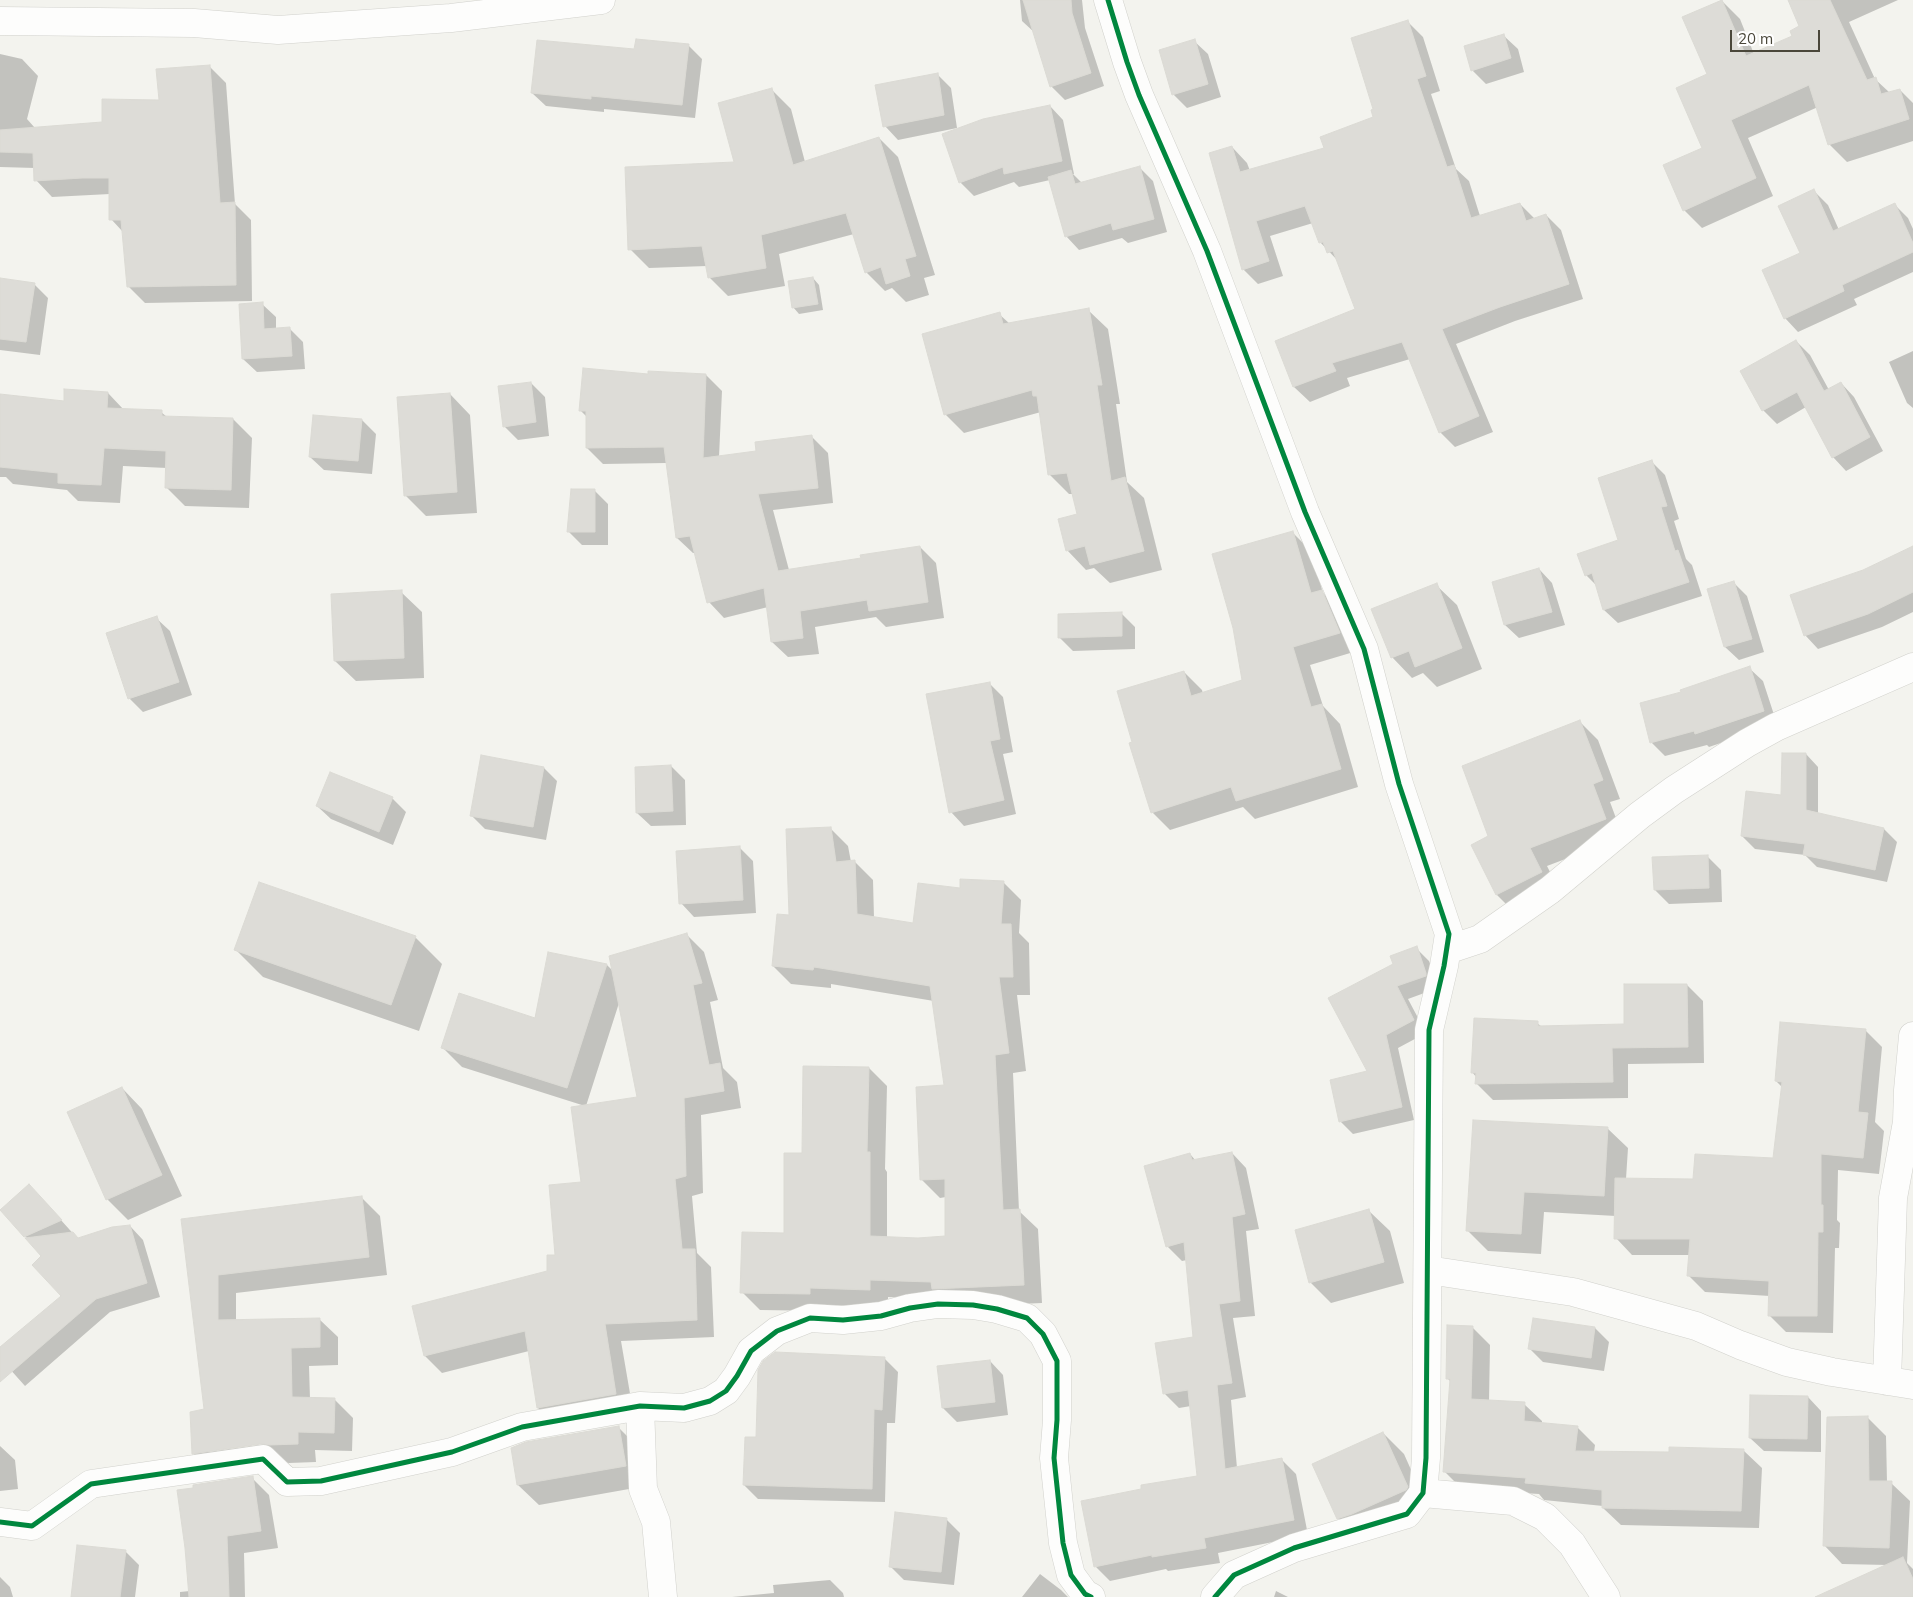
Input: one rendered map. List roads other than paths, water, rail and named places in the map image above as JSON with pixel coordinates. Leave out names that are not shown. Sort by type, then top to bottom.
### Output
[{"type":"street","points":[[0,21],[194,24],[278,30],[451,18],[601,0]]},
{"type":"street","points":[[1108,0],[1140,95],[1207,251],[1305,512],[1364,649],[1399,784],[1449,934],[1429,1030],[1426,1458],[1423,1493],[1407,1514],[1294,1548],[1234,1576],[1215,1597]]},
{"type":"street","points":[[1447,950],[1480,939],[1550,890],[1640,815],[1674,790],[1747,743],[1776,727],[1913,667]]},
{"type":"street","points":[[1428,1270],[1573,1292],[1696,1326],[1740,1345],[1788,1362],[1832,1372],[1900,1383],[1890,1258],[1893,1198],[1907,1122],[1913,1036]]},
{"type":"street","points":[[0,1522],[32,1526],[91,1484],[262,1459],[287,1482],[320,1481],[452,1452],[522,1427],[640,1406],[684,1408],[710,1401],[726,1390],[737,1376],[751,1351],[777,1331],[810,1318],[843,1320],[881,1316],[910,1308],[938,1304],[973,1305],[997,1309],[1027,1318],[1043,1334],[1058,1361],[1054,1458],[1063,1543],[1071,1575],[1085,1594],[1091,1597]]},
{"type":"street","points":[[640,1406],[643,1489],[656,1522],[663,1597]]},
{"type":"street","points":[[1423,1493],[1514,1501],[1546,1517],[1572,1544],[1606,1597]]}]
